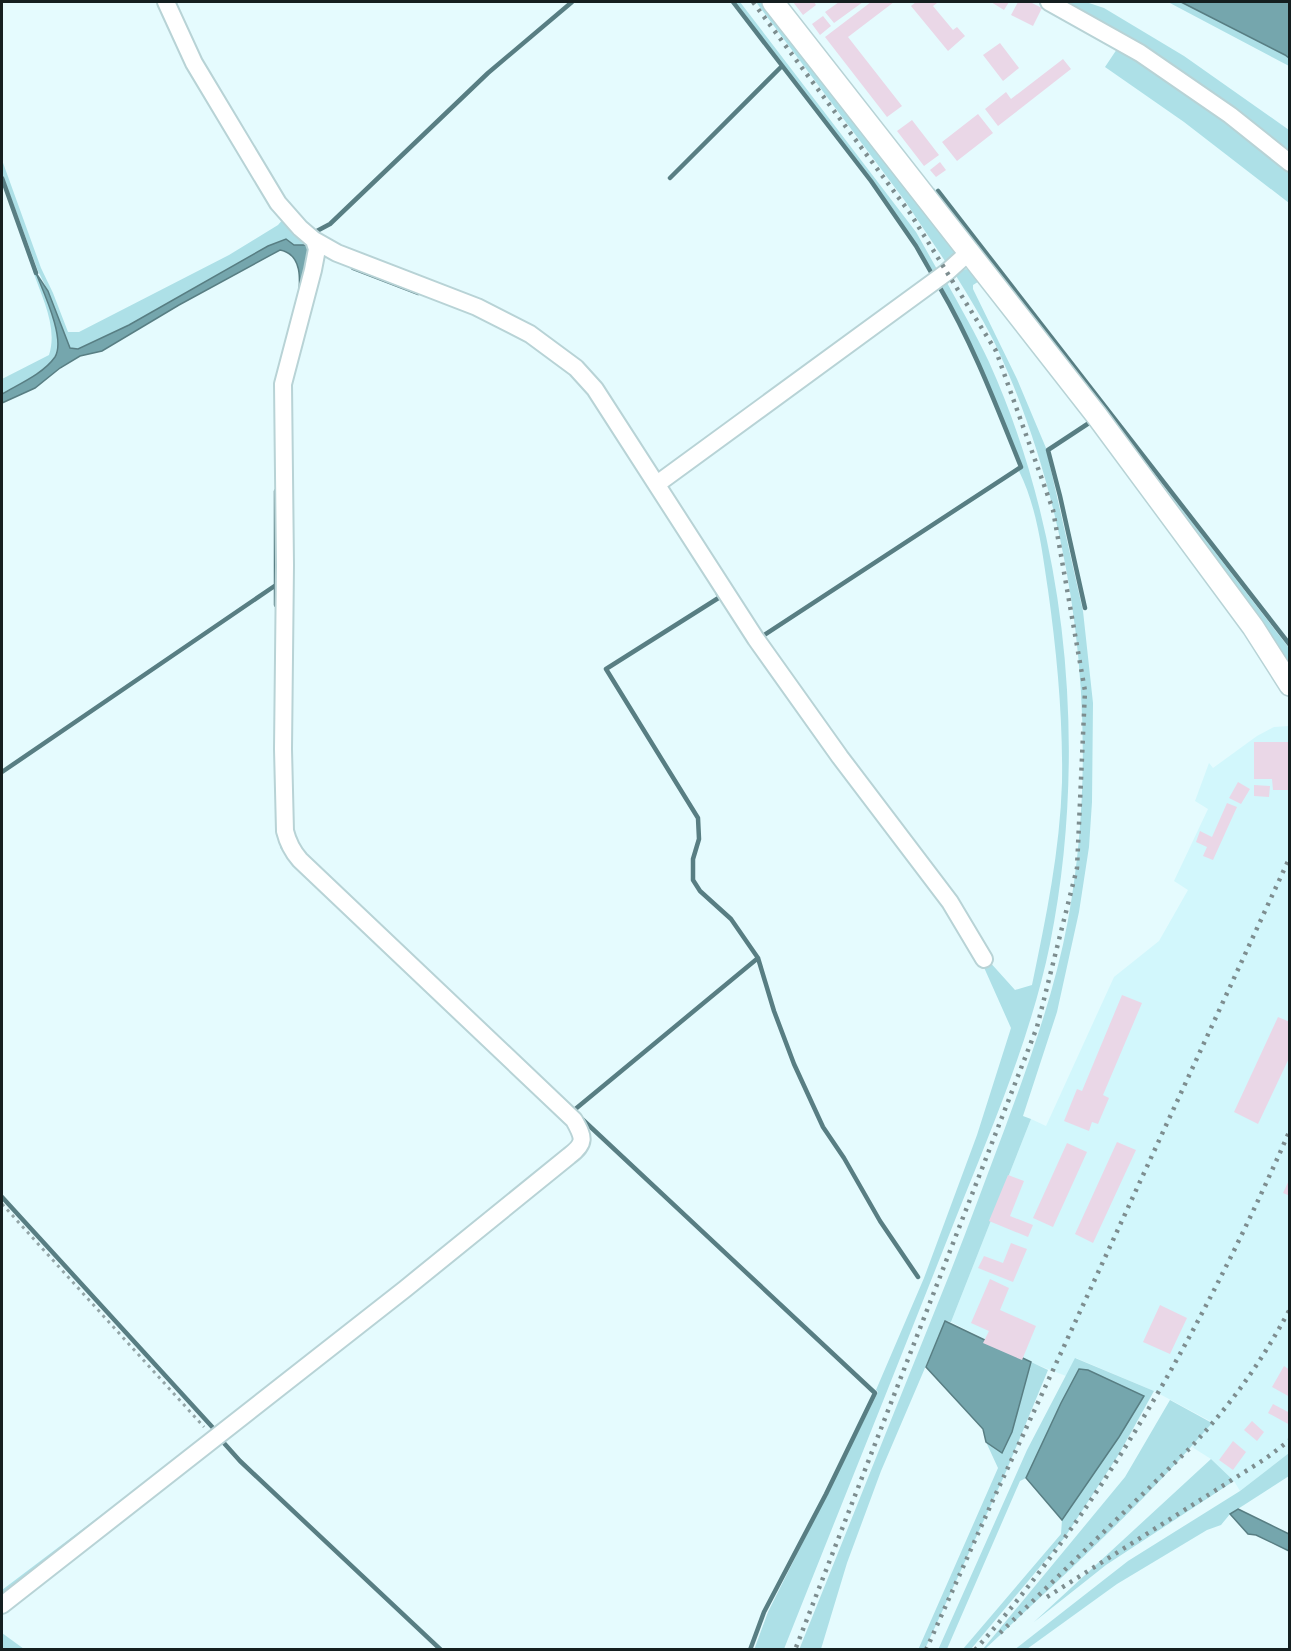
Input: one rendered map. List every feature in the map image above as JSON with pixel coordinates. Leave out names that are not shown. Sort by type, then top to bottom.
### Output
[{"type":"street","points":[[166,2],[194,63],[278,202],[294,222],[314,240],[338,253],[477,307],[530,334],[576,368],[595,389],[756,639],[840,757],[950,902],[984,959]]},
{"type":"street","points":[[773,2],[1180,527],[1253,627],[1290,685]]},
{"type":"street","points":[[1049,2],[1149,59],[1230,115],[1290,163]]},
{"type":"street","points":[[2,1605],[405,1289],[580,1148],[582,1141],[582,1134],[573,1120],[300,860],[287,841],[283,749],[285,565],[283,384],[313,270],[317,249],[314,240]]},
{"type":"street","points":[[657,484],[947,272],[969,252]]},
{"type":"path","points":[[2,1204],[215,1438]]},
{"type":"shaded area","points":[[734,2],[740,2],[916,232],[938,271],[934,273],[872,180]]},
{"type":"shaded area","points":[[756,2],[764,2],[955,251],[947,264],[905,201]]},
{"type":"shaded area","points":[[1058,2],[1086,2],[1104,8],[1184,56],[1289,130],[1289,157]]},
{"type":"shaded area","points":[[1168,2],[1181,2],[1285,55],[1289,58],[1289,66]]},
{"type":"shaded area","points":[[1181,2],[1289,2],[1289,58],[1285,55]]},
{"type":"shaded area","points":[[1119,46],[1144,60],[1289,168],[1289,203],[1184,122],[1105,67]]},
{"type":"shaded area","points":[[2,160],[41,268],[68,332],[79,332],[229,255],[278,225],[284,218],[312,245],[313,254],[281,384],[280,719],[283,837],[299,862],[573,1123],[576,1134],[573,1146],[562,1158],[221,1432],[219,1430],[562,1154],[572,1144],[574,1132],[571,1123],[280,848],[279,386],[286,349],[311,254],[310,245],[294,245],[286,239],[268,246],[129,325],[78,349],[70,348],[38,271],[2,173]]},
{"type":"shaded area","points":[[934,188],[1289,648],[1289,670],[929,192]]},
{"type":"shaded area","points":[[286,239],[294,245],[310,245],[298,308],[300,282],[297,265],[294,258],[280,250],[179,305],[102,351],[80,356],[60,368],[35,388],[2,403],[2,394],[44,369],[55,357],[58,349],[56,327],[36,273],[48,291],[70,348],[78,349],[129,325],[268,246]]},
{"type":"shaded area","points":[[966,269],[971,270],[981,280],[973,285],[973,289],[1017,379],[1046,448],[1083,611],[1093,703],[1089,847],[1079,912],[1057,1012],[1023,1116],[1031,1119],[951,1322],[945,1321],[881,1471],[847,1563],[821,1649],[799,1650],[955,1259],[1024,1077],[1063,947],[1078,849],[1083,777],[1082,703],[1075,630],[1064,557],[1047,485],[1025,416],[998,350],[955,274]]},
{"type":"shaded area","points":[[33,271],[36,273],[56,327],[58,349],[55,357],[44,369],[2,394],[2,379],[49,355],[52,334],[50,323]]},
{"type":"shaded area","points":[[945,279],[989,362],[1016,430],[1038,501],[1053,574],[1064,648],[1068,723],[1068,798],[1062,872],[1042,980],[1020,1052],[994,1122],[784,1649],[754,1650],[768,1612],[878,1392],[876,1390],[924,1278],[977,1135],[1011,1028],[982,963],[988,960],[1015,990],[1032,985],[1055,858],[1061,807],[1062,734],[1054,638],[1041,544],[1035,514],[1019,471],[1022,468],[984,373],[939,282]]},
{"type":"shaded area","points":[[1289,726],[1289,1453],[1240,1491],[1234,1481],[1211,1459],[1192,1447],[1212,1422],[1154,1391],[1076,1358],[1066,1376],[1030,1362],[951,1322],[1031,1119],[1046,1126],[1114,977],[1159,941],[1188,890],[1174,881],[1208,809],[1195,801],[1209,763],[1213,768],[1257,736],[1274,727]]},
{"type":"shaded area","points":[[945,1321],[1031,1362],[1012,1432],[1002,1453],[986,1442],[983,1429],[926,1367]]},
{"type":"shaded area","points":[[1075,1358],[1154,1391],[1119,1454],[1065,1537],[971,1649],[963,1649],[1061,1534],[1062,1520],[1144,1396],[1088,1370],[1061,1403],[1026,1478],[1020,1481],[947,1649],[938,1650],[1027,1450]]},
{"type":"shaded area","points":[[1031,1362],[1048,1370],[1005,1474],[925,1649],[918,1650],[998,1468],[986,1442],[1002,1453],[1012,1432]]},
{"type":"shaded area","points":[[1079,1369],[1088,1370],[1144,1396],[1062,1520],[1026,1478]]},
{"type":"shaded area","points":[[1170,1400],[1212,1423],[1102,1539],[983,1649],[1125,1477]]},
{"type":"shaded area","points":[[207,1435],[2,1601],[2,1590]]},
{"type":"shaded area","points":[[1289,1453],[1289,1476],[1230,1514],[1221,1525],[1207,1530],[1117,1584],[1027,1649],[1014,1650],[1128,1561],[1240,1491]]},
{"type":"shaded area","points":[[1211,1459],[1234,1481],[1106,1565],[1034,1622]]},
{"type":"shaded area","points":[[1238,1509],[1289,1534],[1289,1551],[1256,1535],[1248,1534],[1230,1514]]},
{"type":"shaded area","points":[[2,1633],[24,1649],[2,1649]]},
{"type":"building","points":[[793,2],[814,2],[816,5],[803,15]]},
{"type":"building","points":[[839,2],[863,2],[834,23],[825,12]]},
{"type":"building","points":[[871,2],[894,2],[848,37],[902,106],[887,117],[825,37]]},
{"type":"building","points":[[916,2],[936,2],[933,6],[953,30],[957,27],[965,36],[948,51],[911,6]]},
{"type":"building","points":[[991,2],[1009,2],[1004,10]]},
{"type":"building","points":[[1018,2],[1030,2],[1042,8],[1033,26],[1011,15]]},
{"type":"building","points":[[823,16],[831,26],[820,35],[812,24]]},
{"type":"building","points":[[1000,43],[1019,68],[1003,81],[983,55]]},
{"type":"building","points":[[1063,59],[1071,69],[998,126],[985,109],[1006,92],[1011,99]]},
{"type":"building","points":[[978,114],[993,133],[957,161],[942,142]]},
{"type":"building","points":[[912,120],[939,155],[924,166],[897,131]]},
{"type":"building","points":[[940,162],[946,170],[936,177],[930,170]]},
{"type":"building","points":[[1254,742],[1289,742],[1290,790],[1273,790],[1272,779],[1254,779]]},
{"type":"building","points":[[1238,782],[1250,789],[1241,804],[1229,798]]},
{"type":"building","points":[[1254,785],[1270,786],[1269,797],[1254,796]]},
{"type":"building","points":[[1227,803],[1237,807],[1213,860],[1203,856],[1207,847],[1196,842],[1200,831],[1212,837]]},
{"type":"building","points":[[1122,995],[1142,1003],[1103,1095],[1109,1098],[1098,1124],[1092,1122],[1089,1131],[1064,1121],[1077,1089],[1082,1091]]},
{"type":"building","points":[[1278,1017],[1290,1022],[1290,1056],[1258,1124],[1234,1112]]},
{"type":"building","points":[[1117,1142],[1136,1150],[1093,1243],[1075,1234]]},
{"type":"building","points":[[1067,1143],[1087,1152],[1053,1227],[1033,1218]]},
{"type":"building","points":[[1008,1175],[1024,1181],[1010,1216],[1033,1225],[1028,1237],[989,1221]]},
{"type":"building","points":[[1290,1178],[1290,1196],[1283,1193]]},
{"type":"building","points":[[1011,1243],[1027,1249],[1013,1282],[978,1268],[984,1256],[1003,1263]]},
{"type":"building","points":[[990,1279],[1009,1288],[1000,1310],[1036,1326],[1022,1360],[983,1343],[989,1331],[971,1323]]},
{"type":"building","points":[[1160,1305],[1187,1318],[1170,1354],[1143,1342]]},
{"type":"building","points":[[1284,1366],[1290,1370],[1290,1397],[1272,1387]]},
{"type":"building","points":[[1273,1404],[1290,1413],[1290,1425],[1268,1413]]},
{"type":"building","points":[[1252,1421],[1264,1432],[1257,1441],[1244,1430]]},
{"type":"building","points":[[1233,1441],[1246,1452],[1233,1470],[1219,1460]]},
{"type":"waterway","points":[[315,232],[330,224],[488,73],[572,2]]},
{"type":"waterway","points":[[733,2],[871,181],[916,246],[932,274]]},
{"type":"waterway","points":[[670,178],[782,66]]},
{"type":"waterway","points":[[2,178],[36,273]]},
{"type":"waterway","points":[[938,191],[1290,645]]},
{"type":"waterway","points":[[353,268],[418,293]]},
{"type":"waterway","points":[[761,637],[1021,467],[973,352],[939,286]]},
{"type":"waterway","points":[[1085,608],[1048,450],[1089,423]]},
{"type":"waterway","points":[[276,491],[276,605]]},
{"type":"waterway","points":[[2,772],[276,585]]},
{"type":"waterway","points":[[718,594],[720,597],[606,669],[698,818],[699,839],[693,859],[693,880],[700,891],[731,919],[758,958],[774,1011],[794,1064],[823,1127],[844,1158],[880,1221],[918,1277]]},
{"type":"waterway","points":[[573,1111],[758,958]]},
{"type":"waterway","points":[[581,1118],[875,1393],[826,1494],[764,1612],[750,1650]]},
{"type":"waterway","points":[[2,1197],[215,1430]]},
{"type":"waterway","points":[[223,1442],[240,1461],[441,1650]]},
{"type":"railway","points":[[753,2],[910,213],[996,351],[1053,510],[1085,691],[1077,868],[1037,1027],[795,1650]]},
{"type":"railway","points":[[926,1650],[1289,859]]},
{"type":"railway","points":[[975,1650],[1023,1593],[1069,1532],[1112,1468],[1152,1402],[1226,1267],[1290,1130]]},
{"type":"railway","points":[[1000,1633],[1191,1447],[1245,1382],[1290,1309]]},
{"type":"railway","points":[[1047,1597],[1265,1459],[1290,1440]]}]
